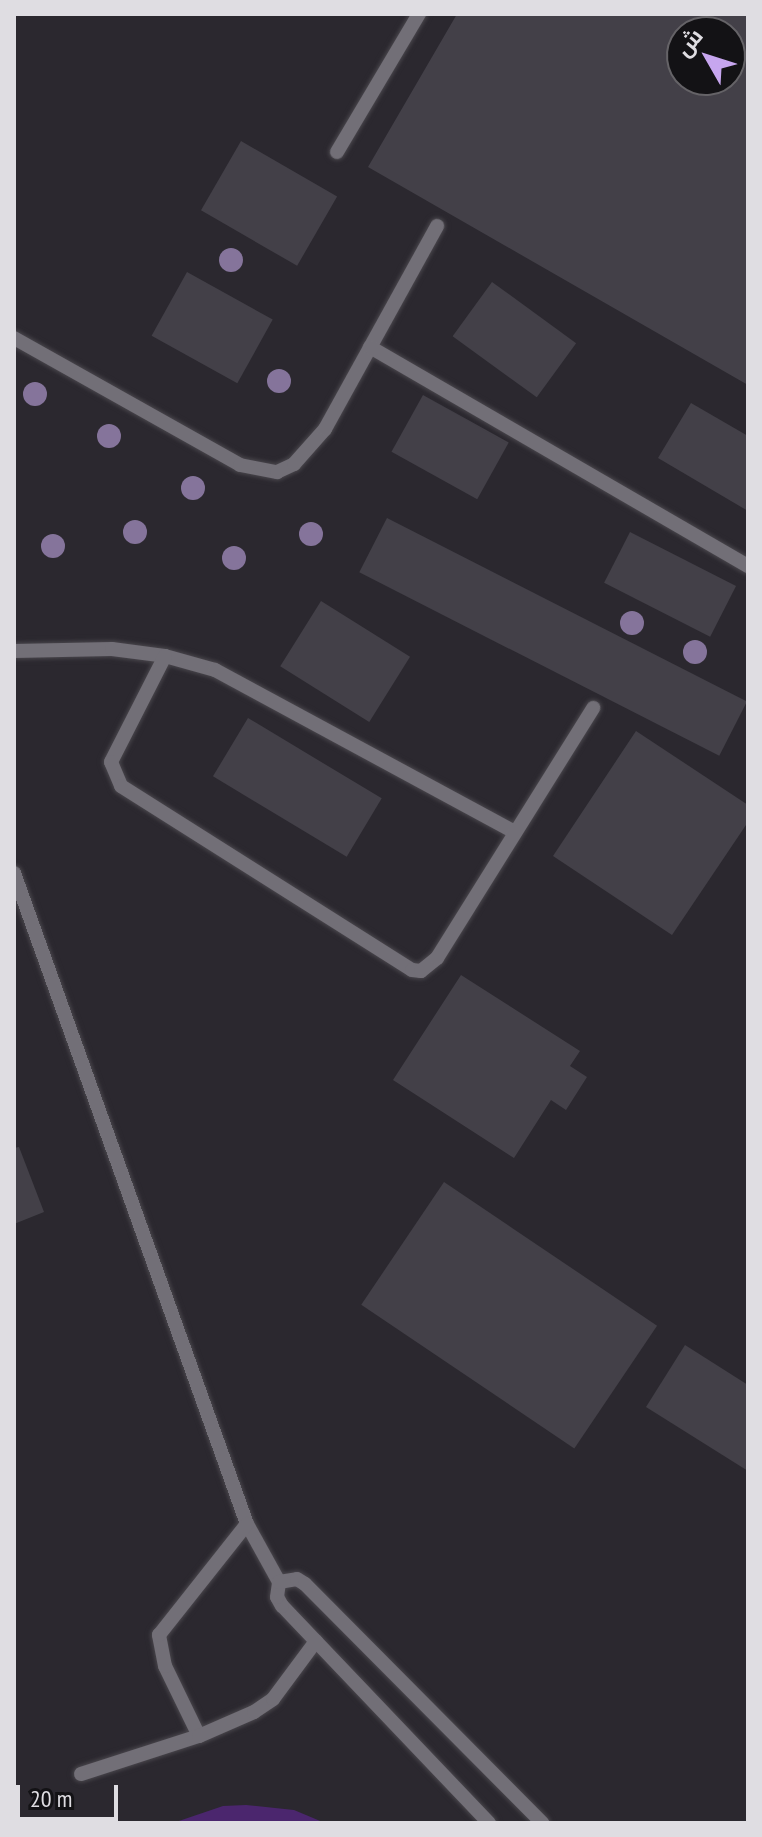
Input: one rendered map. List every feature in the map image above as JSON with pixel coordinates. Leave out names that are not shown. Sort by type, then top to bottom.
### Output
[{"type":"lane","points":[[337,152],[419,14]]},
{"type":"lane","points":[[14,338],[258,471],[277,472],[311,448],[437,226]]},
{"type":"lane","points":[[370,347],[748,566]]},
{"type":"lane","points":[[14,651],[112,649],[165,656],[258,689],[515,832]]},
{"type":"lane","points":[[165,656],[111,762],[121,786],[412,970],[421,971],[437,958],[593,708]]},
{"type":"lane","points":[[14,873],[247,1524],[279,1582],[277,1597],[489,1823]]},
{"type":"lane","points":[[199,1736],[165,1666],[159,1635],[247,1524]]},
{"type":"lane","points":[[279,1582],[297,1579],[305,1584],[542,1823]]},
{"type":"lane","points":[[81,1774],[233,1724],[273,1699],[316,1641]]},
{"type":"shaded area","points":[[223,1806],[294,1810],[325,1823],[173,1823]]},
{"type":"building","points":[[457,14],[748,14],[748,385],[368,167]]},
{"type":"building","points":[[241,141],[337,196],[297,266],[201,210]]},
{"type":"building","points":[[187,272],[273,320],[237,383],[152,336]]},
{"type":"building","points":[[492,282],[576,343],[537,397],[453,336]]},
{"type":"building","points":[[423,395],[509,443],[477,499],[391,452]]},
{"type":"building","points":[[691,403],[748,436],[748,511],[658,458]]},
{"type":"building","points":[[387,518],[747,701],[719,756],[359,572]]},
{"type":"building","points":[[630,532],[736,586],[710,637],[604,583]]},
{"type":"building","points":[[321,601],[410,657],[369,722],[280,666]]},
{"type":"building","points":[[248,718],[382,798],[347,857],[213,776]]},
{"type":"building","points":[[636,731],[748,805],[748,822],[672,935],[553,856]]},
{"type":"building","points":[[461,975],[580,1051],[570,1066],[587,1077],[566,1110],[551,1100],[514,1158],[393,1080]]},
{"type":"building","points":[[19,1147],[44,1212],[14,1224],[14,1148]]},
{"type":"building","points":[[444,1182],[657,1326],[574,1448],[361,1305]]},
{"type":"building","points":[[685,1345],[748,1385],[748,1471],[646,1407]]}]
